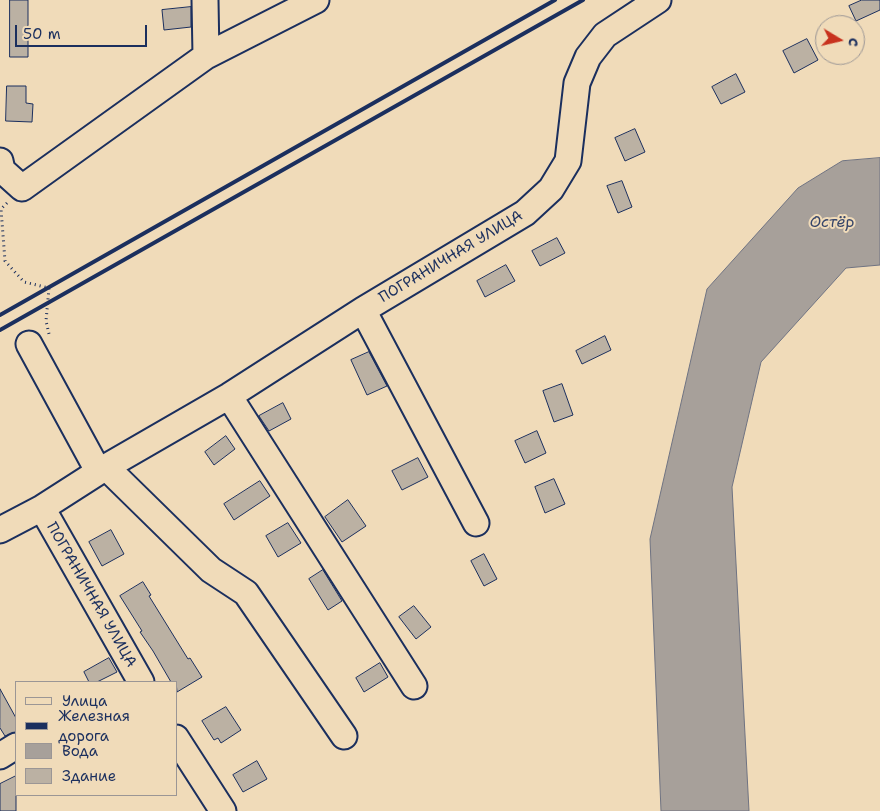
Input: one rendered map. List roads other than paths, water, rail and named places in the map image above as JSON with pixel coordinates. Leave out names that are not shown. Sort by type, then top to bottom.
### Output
[{"type":"street","points":[[205,0],[206,56]]},
{"type":"street","points":[[0,161],[2,170],[22,188],[206,56],[316,0]]},
{"type":"street","name":"ПОГРАНИЧНАЯ УЛИЦА","points":[[0,530],[42,508],[106,467],[229,396],[363,310],[525,214],[551,189],[568,161],[577,83],[588,57],[605,35],[658,0]]},
{"type":"street","points":[[363,310],[476,523]]},
{"type":"street","points":[[39,340],[96,467],[106,467],[211,570],[246,593],[344,736]]},
{"type":"street","points":[[229,396],[414,686]]},
{"type":"street","name":"ПОГРАНИЧНАЯ УЛИЦА","points":[[42,508],[135,680]]},
{"type":"street","points":[[178,741],[223,811]]},
{"type":"street","points":[[0,756],[15,747]]},
{"type":"water","name":"Остёр","points":[[880,158],[880,265],[846,268],[761,362],[732,487],[749,811],[661,811],[650,539],[707,289],[798,188],[842,161]]},
{"type":"railway","points":[[0,315],[555,0]]},
{"type":"railway","points":[[0,330],[583,0]]}]
